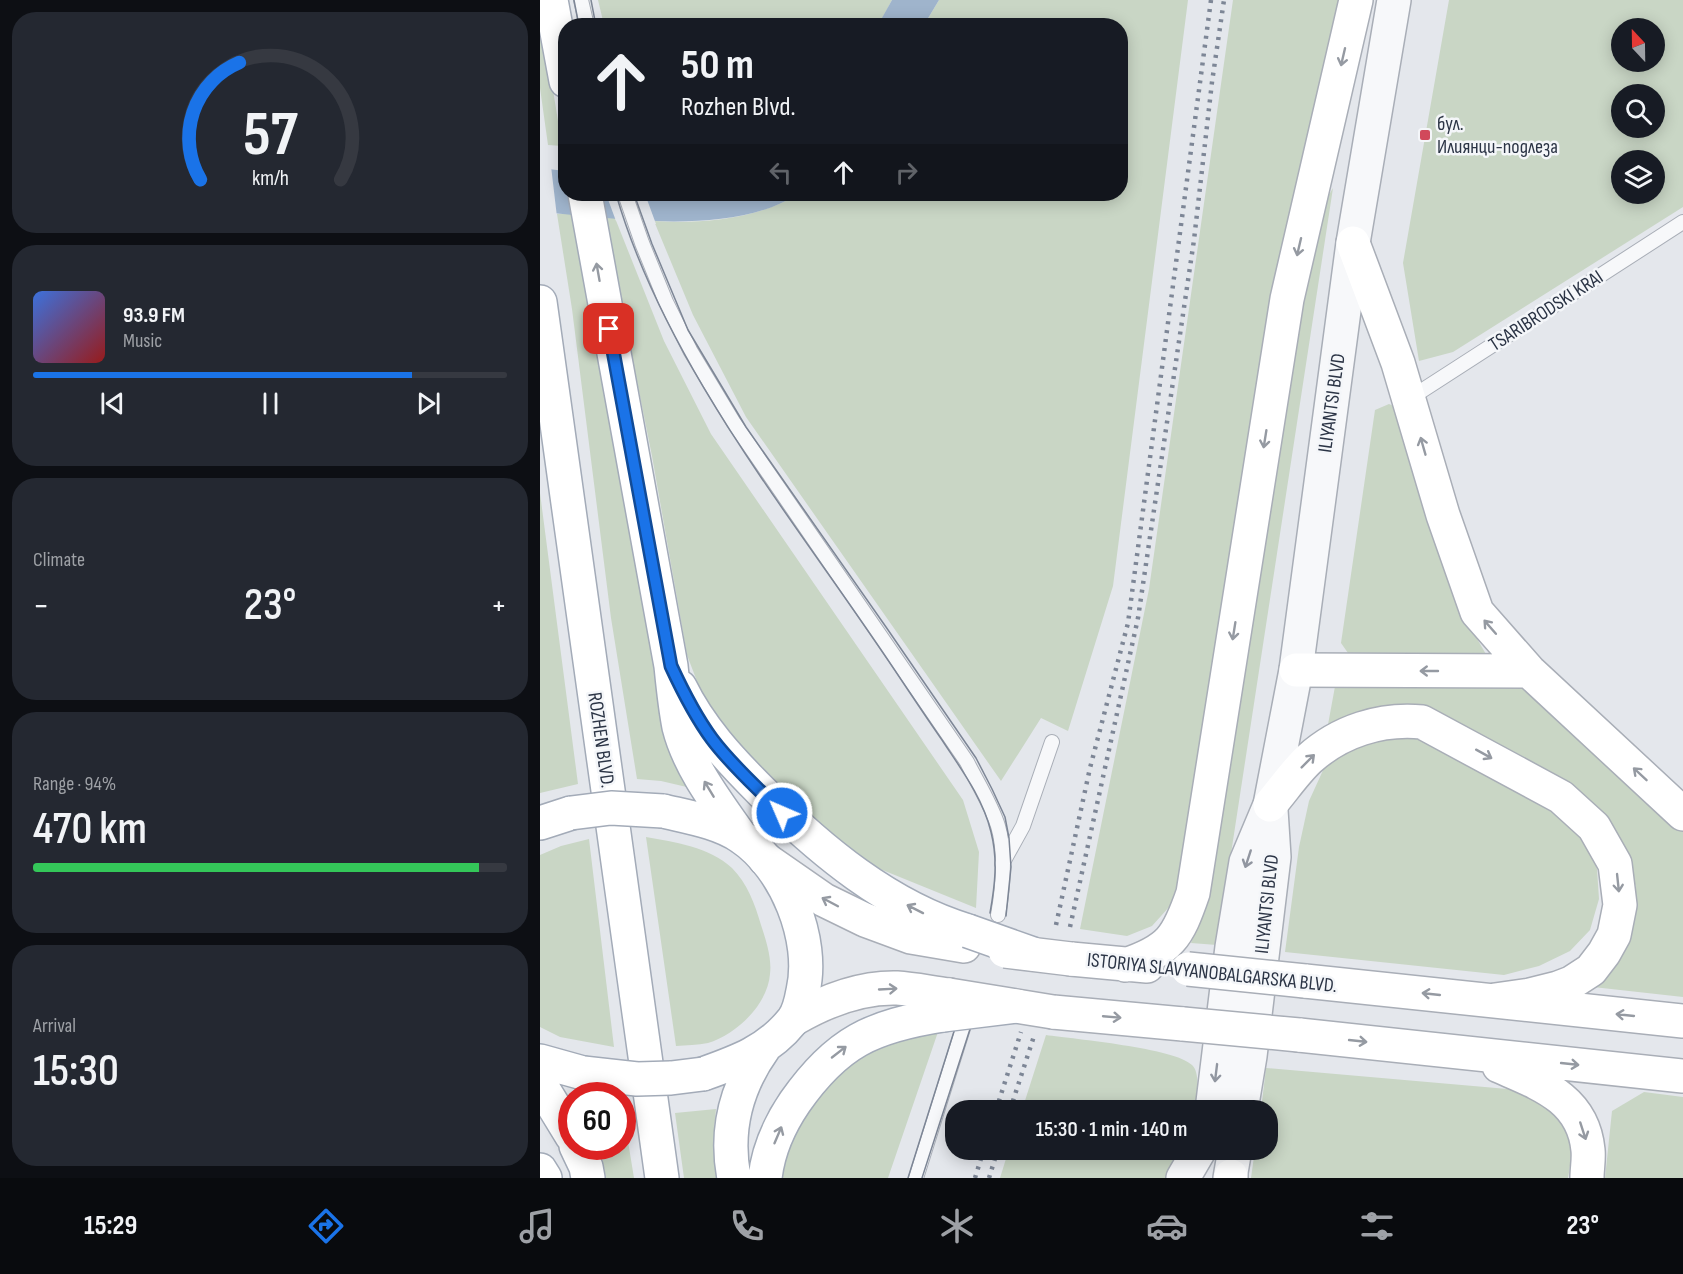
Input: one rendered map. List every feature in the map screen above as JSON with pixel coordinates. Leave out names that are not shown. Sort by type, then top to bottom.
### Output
[{"type":"main road","points":[[551,0],[558,38]]},
{"type":"main road","points":[[1125,965],[1147,958],[1169,944],[1183,922],[1193,893],[1287,299],[1356,0]]},
{"type":"main road","points":[[586,201],[671,666],[680,728],[688,751],[712,794],[786,891],[800,922],[807,960],[806,979],[799,1009],[794,1019]]},
{"type":"main road","points":[[1353,243],[1398,363],[1443,515],[1478,612],[1529,671],[1683,814]]},
{"type":"main road","name":"ROZHEN BLVD.","points":[[540,302],[662,1178]]},
{"type":"main road","points":[[671,666],[685,698],[713,740],[799,829],[878,890],[952,927],[966,939]]},
{"type":"main road","points":[[1296,670],[1529,671]]},
{"type":"main road","points":[[1270,806],[1308,760],[1334,739],[1368,726],[1400,720],[1422,722],[1561,797],[1594,827],[1616,864],[1620,905],[1614,935],[1591,970],[1571,983],[1530,995],[1495,1000]]},
{"type":"main road","points":[[540,823],[571,813],[611,808],[663,811],[714,825],[751,847],[824,900],[865,920],[911,937],[966,939]]},
{"type":"main road","name":"ISTORIYA SLAVYANOBALGARSKA BLVD.","points":[[966,939],[1033,954],[1071,959],[1495,1000],[1683,1022]]},
{"type":"main road","points":[[734,1178],[730,1149],[733,1114],[748,1073],[764,1048],[794,1019],[831,1000],[871,990],[897,988],[952,1012]]},
{"type":"main road","points":[[765,1178],[774,1144],[787,1113],[812,1078],[827,1062],[844,1048],[883,1028],[952,1012],[1017,1006],[1053,1012],[1299,1035],[1683,1076]]},
{"type":"main road","points":[[540,1061],[583,1073],[637,1079],[671,1078],[702,1074],[740,1061],[764,1048]]},
{"type":"main road","points":[[1470,1053],[1540,1083],[1563,1098],[1580,1121],[1585,1136],[1588,1151],[1587,1178]]},
{"type":"main road","points":[[540,1084],[558,1113]]},
{"type":"main road","points":[[581,1160],[588,1178]]},
{"type":"main road","points":[[540,1170],[545,1178]]},
{"type":"street","name":"ILIYANTSI BLVD","points":[[1213,1100],[1232,947],[1246,862],[1270,806],[1296,670],[1353,243],[1394,0]]},
{"type":"street","name":"ILIYANTSI BLVD","points":[[1243,1100],[1274,857],[1270,806]]},
{"type":"street","points":[[1183,1178],[1194,1160]]},
{"type":"lane","points":[[581,0],[584,18]]},
{"type":"lane","points":[[627,201],[666,302],[690,350],[734,423],[967,762],[998,826],[1002,864],[998,915]]},
{"type":"lane","name":"TSARIBRODSKI KRAI","points":[[1409,399],[1683,222]]},
{"type":"lane","points":[[1002,864],[1023,826],[1052,742]]},
{"type":"lane","points":[[916,1178],[952,1012]]},
{"type":"green space","points":[[598,0],[892,0],[882,18],[602,18]]},
{"type":"green space","points":[[939,0],[1188,0],[1113,586],[1068,731],[1041,718],[1001,781],[746,417],[693,315],[654,221],[690,222],[728,218],[765,209],[784,201],[1128,201],[1128,18],[928,18]]},
{"type":"green space","points":[[1233,0],[1341,0],[1178,882],[1170,906],[1152,926],[1127,936],[1080,929],[1149,589]]},
{"type":"green space","points":[[1449,0],[1683,0],[1683,207],[1453,352],[1419,361],[1403,263]]},
{"type":"green space","points":[[540,16],[558,121],[558,146],[548,145],[540,88]]},
{"type":"green space","points":[[1333,188],[1217,945],[1191,943],[1210,893],[1306,273],[1321,208]]},
{"type":"green space","points":[[557,214],[571,214],[644,591],[691,788],[661,781],[637,779],[611,618],[572,309]]},
{"type":"green space","points":[[604,217],[615,218],[664,341],[711,434],[963,800],[979,852],[976,908],[880,869],[830,836],[714,726],[687,655],[652,456]]},
{"type":"green space","points":[[1389,404],[1401,409],[1457,604],[1487,656],[1348,653],[1341,643],[1375,410]]},
{"type":"green space","points":[[540,493],[578,784],[540,793]]},
{"type":"green space","points":[[1336,681],[1534,687],[1683,830],[1683,997],[1584,986],[1632,925],[1636,887],[1619,835],[1573,789],[1406,707],[1381,707],[1353,715],[1327,730]]},
{"type":"green space","points":[[1387,735],[1432,738],[1557,807],[1587,839],[1597,869],[1599,899],[1590,930],[1570,951],[1539,966],[1504,975],[1285,952],[1299,847],[1309,801],[1325,766],[1348,746]]},
{"type":"green space","points":[[646,837],[680,843],[702,850],[732,868],[750,894],[765,937],[770,974],[763,996],[749,1017],[739,1026],[708,1043],[676,1046]]},
{"type":"green space","points":[[589,839],[614,1047],[560,1037],[540,1027],[540,855],[561,846]]},
{"type":"green space","points":[[939,1029],[888,1178],[781,1178],[783,1159],[811,1099],[860,1052]]},
{"type":"green space","points":[[1046,1035],[1146,1049],[1166,1054],[1192,1065],[1197,1074],[1195,1100],[1025,1100]]},
{"type":"green space","points":[[1266,1068],[1519,1090],[1547,1106],[1564,1123],[1571,1146],[1568,1178],[1251,1178],[1253,1160],[1278,1160],[1278,1100],[1262,1100]]},
{"type":"green space","points":[[1644,1092],[1683,1097],[1683,1178],[1605,1178],[1612,1111]]},
{"type":"green space","points":[[716,1109],[714,1131],[716,1178],[684,1178],[675,1113]]},
{"type":"green space","points":[[603,1160],[631,1160],[634,1178],[606,1178]]},
{"type":"green space","points":[[1006,1160],[1175,1160],[1165,1178],[1000,1178]]},
{"type":"water","points":[[892,0],[939,0],[928,18],[882,18]]},
{"type":"water","points":[[540,168],[558,170],[558,201],[783,201],[741,216],[707,220],[638,220],[540,212]]},
{"type":"pier","points":[[540,165],[551,166],[557,217],[540,215]]},
{"type":"pier","points":[[609,201],[648,201],[656,224],[616,221]]},
{"type":"tram line","points":[[574,0],[577,18]]},
{"type":"tram line","points":[[591,0],[594,18]]},
{"type":"tram line","points":[[618,201],[638,258],[667,320],[700,381],[776,499],[971,784],[983,807],[991,832],[995,863],[990,913]]},
{"type":"tram line","points":[[637,201],[688,330],[746,427],[976,758],[1005,817],[1009,838],[1011,867],[1006,916]]},
{"type":"tram line","points":[[908,1178],[956,1025]]},
{"type":"tram line","points":[[922,1178],[971,1026]]},
{"type":"railway","points":[[1056,925],[1090,768],[1128,623],[1211,0]]},
{"type":"railway","points":[[1070,927],[1138,618],[1194,240],[1224,0]]},
{"type":"railway","points":[[999,1100],[1021,1032]]},
{"type":"railway","points":[[1013,1100],[1035,1033]]},
{"type":"railway","points":[[975,1178],[981,1160]]},
{"type":"railway","points":[[989,1178],[995,1160]]},
{"type":"place","name":"бул. Илиянци-подлеза","points":[[1425,135]]},
{"type":"route","points":[[609,329],[671,666],[685,698],[713,740],[782,813]]}]
